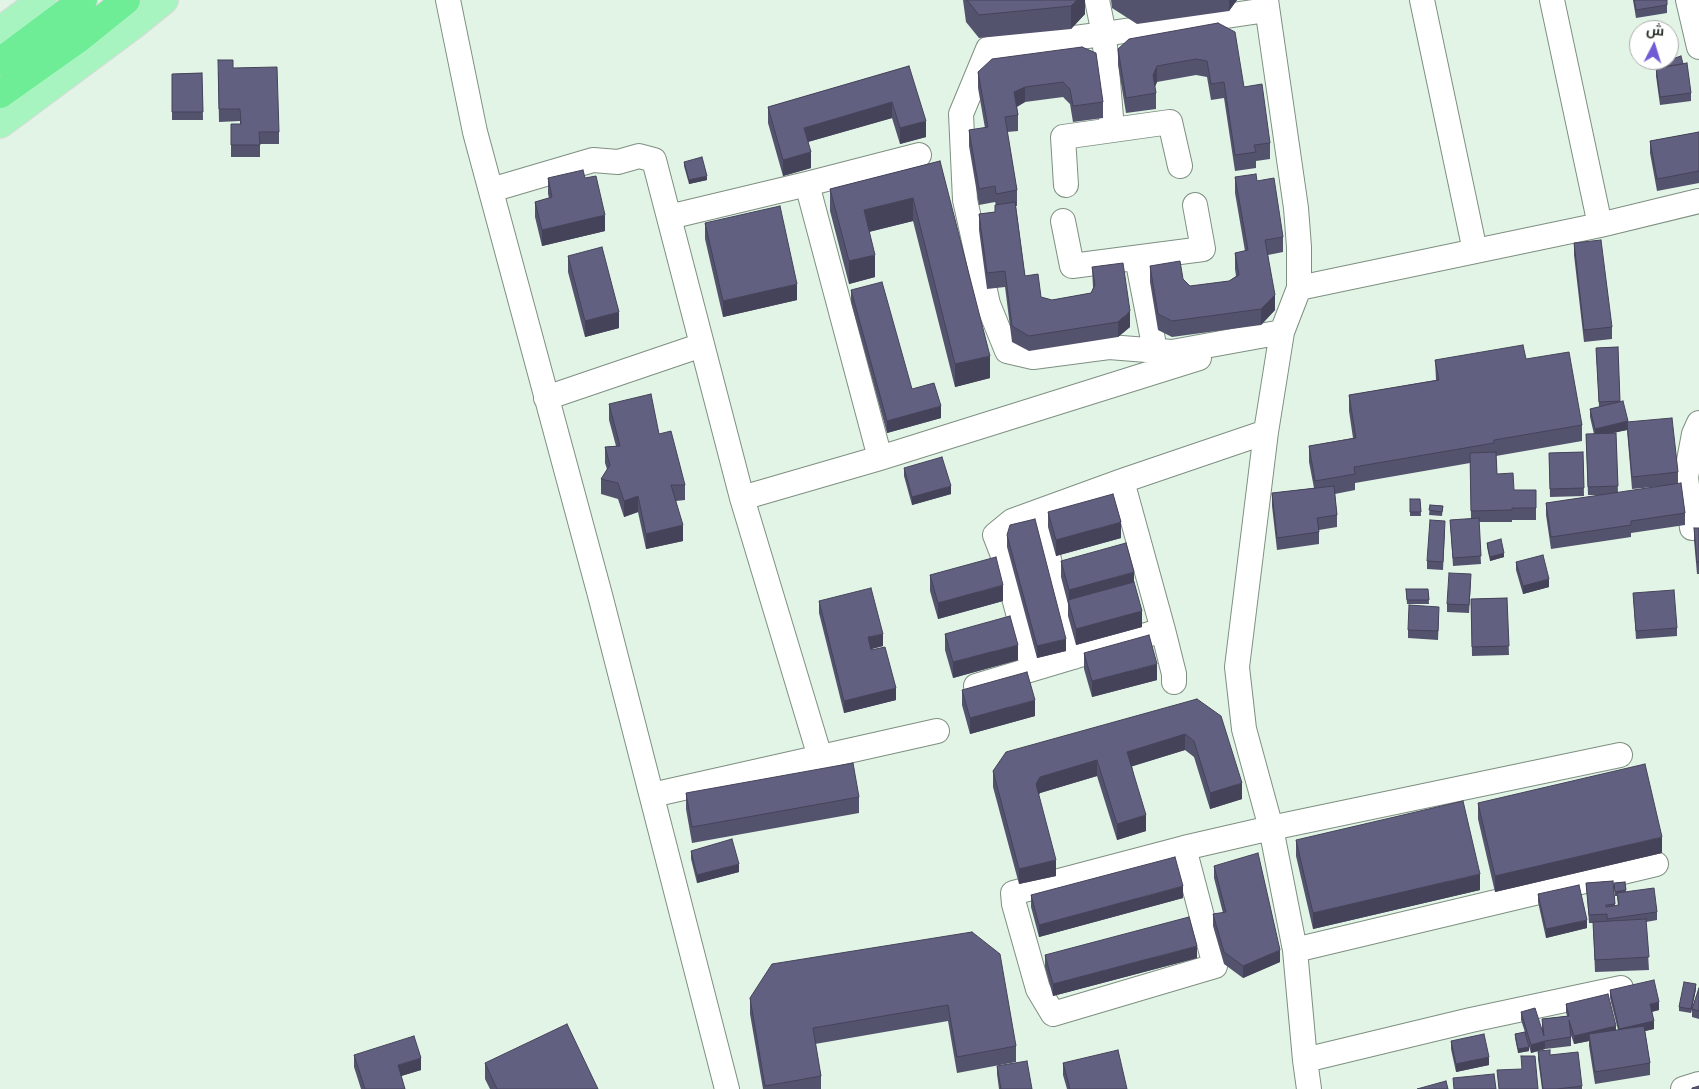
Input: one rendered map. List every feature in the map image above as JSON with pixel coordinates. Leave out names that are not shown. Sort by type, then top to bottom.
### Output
[{"type":"highway","points":[[0,62],[83,0]]},
{"type":"highway","points":[[0,94],[79,38],[126,0]]},
{"type":"main road","points":[[0,31],[42,0]]},
{"type":"main road","points":[[0,124],[164,0]]},
{"type":"street","points":[[448,0],[475,132],[600,595],[727,1089]]},
{"type":"street","points":[[1097,0],[1104,34],[1112,129]]},
{"type":"street","points":[[1422,0],[1475,251]]},
{"type":"street","points":[[1552,0],[1600,225]]},
{"type":"street","points":[[1688,0],[1699,47]]},
{"type":"street","points":[[1282,332],[1172,352],[1109,347],[1034,357],[1007,351],[988,304],[965,200],[961,114],[988,49],[1104,34],[1266,5],[1296,208],[1300,247],[1299,288],[1282,332],[1266,432],[1238,667],[1244,730],[1271,828],[1295,950],[1309,1089]]},
{"type":"street","points":[[1066,185],[1063,137],[1170,122],[1180,166]]},
{"type":"street","points":[[669,217],[918,155]]},
{"type":"street","points":[[491,190],[593,160],[618,162],[639,156],[654,160],[742,498],[820,757]]},
{"type":"street","points":[[807,184],[880,458]]},
{"type":"street","points":[[1299,288],[1600,225],[1699,201]]},
{"type":"street","points":[[1063,221],[1072,266],[1137,258],[1203,248],[1195,204]]},
{"type":"street","points":[[1137,258],[1155,350]]},
{"type":"street","points":[[742,498],[880,458],[1282,332]]},
{"type":"street","points":[[546,398],[702,345]]},
{"type":"street","points":[[1699,423],[1694,434],[1686,477],[1692,528],[1699,528]]},
{"type":"street","points":[[1033,669],[1002,553],[995,535],[1012,521],[1266,432]]},
{"type":"street","points":[[1122,481],[1163,630],[1174,674],[1174,682]]},
{"type":"street","points":[[1037,513],[1074,658]]},
{"type":"street","points":[[976,686],[1163,630]]},
{"type":"street","points":[[652,795],[938,731]]},
{"type":"street","points":[[1184,848],[1215,966],[1053,1014],[1038,990],[1014,904],[1013,893],[1184,848],[1271,828],[1620,755]]},
{"type":"street","points":[[1295,950],[1656,864]]},
{"type":"street","points":[[1305,1060],[1471,1020],[1621,988]]},
{"type":"street","points":[[1683,1089],[1699,1084]]},
{"type":"building","points":[[967,0],[1077,0],[1071,6],[979,15]]},
{"type":"building","points":[[1634,0],[1667,0],[1667,5],[1636,10]]},
{"type":"building","points":[[1218,23],[1235,32],[1244,87],[1262,84],[1270,143],[1254,145],[1256,152],[1235,155],[1224,82],[1211,84],[1207,61],[1196,59],[1157,66],[1153,75],[1156,93],[1126,98],[1118,49],[1129,39]]},
{"type":"building","points":[[1082,47],[1096,53],[1103,102],[1073,106],[1070,89],[1063,82],[1025,87],[1014,92],[1018,115],[1005,117],[1017,190],[996,194],[995,186],[979,189],[969,130],[988,127],[978,72],[992,59]]},
{"type":"building","points":[[1681,56],[1683,64],[1679,65],[1679,57]]},
{"type":"building","points":[[218,60],[233,60],[233,68],[277,67],[279,132],[259,132],[260,145],[231,145],[231,124],[241,124],[240,109],[219,109]]},
{"type":"building","points":[[1687,63],[1691,93],[1660,97],[1656,70],[1679,70],[1679,64]]},
{"type":"building","points":[[909,66],[926,121],[900,128],[892,102],[804,128],[811,152],[783,160],[768,107]]},
{"type":"building","points":[[202,73],[203,112],[172,112],[172,74]]},
{"type":"building","points":[[1699,132],[1699,171],[1657,179],[1650,141]]},
{"type":"building","points":[[702,157],[707,176],[689,180],[684,162]]},
{"type":"building","points":[[940,161],[990,356],[955,364],[913,198],[864,210],[875,255],[849,261],[830,189]]},
{"type":"building","points":[[583,170],[585,178],[596,176],[605,215],[542,230],[535,202],[552,197],[548,178]]},
{"type":"building","points":[[1256,174],[1257,181],[1274,178],[1283,237],[1265,240],[1275,295],[1261,309],[1172,321],[1158,314],[1150,266],[1180,261],[1183,279],[1190,286],[1229,281],[1239,275],[1235,253],[1248,250],[1235,177]]},
{"type":"building","points":[[1015,202],[1025,276],[1038,274],[1041,297],[1052,300],[1091,293],[1095,285],[1092,267],[1123,263],[1130,311],[1118,322],[1029,336],[1012,326],[1005,271],[987,273],[979,214],[995,212],[995,205]]},
{"type":"building","points":[[780,206],[797,284],[723,301],[705,223]]},
{"type":"building","points":[[1601,240],[1612,327],[1584,330],[1574,243]]},
{"type":"building","points":[[602,247],[619,312],[585,321],[568,256]]},
{"type":"building","points":[[882,282],[912,389],[934,383],[941,406],[887,421],[851,290]]},
{"type":"building","points":[[1523,345],[1526,359],[1569,352],[1582,425],[1494,440],[1494,443],[1354,467],[1355,474],[1315,481],[1309,446],[1356,438],[1349,395],[1439,380],[1435,360]]},
{"type":"building","points":[[1618,347],[1620,401],[1599,402],[1596,348]]},
{"type":"building","points":[[651,394],[659,434],[671,431],[685,485],[671,485],[683,525],[646,534],[638,496],[624,501],[618,483],[601,479],[610,465],[605,447],[620,446],[609,404]]},
{"type":"building","points":[[1623,401],[1628,421],[1595,429],[1590,409]]},
{"type":"building","points":[[1672,418],[1678,472],[1632,477],[1627,422]]},
{"type":"building","points":[[1616,433],[1618,486],[1588,487],[1586,434]]},
{"type":"building","points":[[1496,452],[1497,474],[1513,473],[1514,490],[1536,490],[1536,508],[1471,511],[1470,453]]},
{"type":"building","points":[[1583,452],[1584,488],[1550,489],[1549,453]]},
{"type":"building","points":[[942,457],[951,486],[912,497],[904,468]]},
{"type":"building","points":[[1681,483],[1685,513],[1631,521],[1631,525],[1551,537],[1546,503]]},
{"type":"building","points":[[1334,486],[1337,515],[1317,518],[1319,532],[1277,538],[1272,493]]},
{"type":"building","points":[[1113,494],[1121,522],[1056,540],[1048,512]]},
{"type":"building","points":[[1410,499],[1420,499],[1421,512],[1410,512]]},
{"type":"building","points":[[1430,505],[1443,506],[1442,512],[1429,510]]},
{"type":"building","points":[[1479,518],[1481,556],[1453,558],[1450,520]]},
{"type":"building","points":[[1035,519],[1066,639],[1037,646],[1007,535],[1010,525]]},
{"type":"building","points":[[1430,520],[1445,521],[1443,562],[1427,561]]},
{"type":"building","points":[[1694,528],[1699,528],[1699,562],[1697,562]]},
{"type":"building","points":[[1501,539],[1504,553],[1490,557],[1487,543]]},
{"type":"building","points":[[1126,543],[1134,572],[1069,590],[1061,561]]},
{"type":"building","points":[[1543,555],[1549,579],[1523,586],[1516,562]]},
{"type":"building","points":[[996,557],[1003,585],[938,603],[930,575]]},
{"type":"building","points":[[1449,573],[1471,574],[1469,605],[1447,604]]},
{"type":"building","points":[[1134,582],[1142,611],[1076,629],[1068,600]]},
{"type":"building","points":[[871,588],[883,634],[868,637],[871,650],[885,647],[896,688],[844,701],[819,601]]},
{"type":"building","points":[[1406,589],[1428,589],[1429,600],[1407,600]]},
{"type":"building","points":[[1674,590],[1677,628],[1636,631],[1633,593]]},
{"type":"building","points":[[1507,598],[1509,646],[1472,647],[1471,599]]},
{"type":"building","points":[[1409,605],[1439,607],[1438,631],[1408,630]]},
{"type":"building","points":[[1010,616],[1018,645],[953,662],[945,634]]},
{"type":"building","points":[[1149,635],[1157,664],[1092,681],[1084,653]]},
{"type":"building","points":[[1027,672],[1035,700],[970,718],[962,690]]},
{"type":"building","points":[[1197,699],[1221,716],[1242,783],[1210,793],[1194,741],[1185,734],[1127,752],[1146,815],[1117,824],[1097,760],[1040,777],[1036,784],[1056,860],[1019,869],[993,771],[1006,752]]},
{"type":"building","points":[[853,763],[859,797],[692,827],[686,793]]},
{"type":"building","points":[[1645,764],[1662,837],[1495,876],[1478,803]]},
{"type":"building","points":[[1463,801],[1480,874],[1313,913],[1296,840]]},
{"type":"building","points":[[732,839],[739,864],[697,875],[691,851]]},
{"type":"building","points":[[1258,853],[1280,950],[1243,966],[1224,952],[1213,914],[1226,912],[1214,866]]},
{"type":"building","points":[[1175,857],[1183,886],[1039,925],[1031,895]]},
{"type":"building","points":[[1613,881],[1615,904],[1606,905],[1606,907],[1619,905],[1617,893],[1654,888],[1657,912],[1607,919],[1607,914],[1589,915],[1586,883]]},
{"type":"building","points":[[1625,882],[1626,890],[1615,892],[1614,883]]},
{"type":"building","points":[[1579,885],[1587,920],[1546,929],[1538,894]]},
{"type":"building","points":[[1189,917],[1197,946],[1053,984],[1045,955]]},
{"type":"building","points":[[1646,919],[1649,957],[1595,960],[1593,922]]},
{"type":"building","points":[[972,932],[1000,954],[1016,1046],[957,1057],[948,1005],[813,1028],[821,1076],[765,1086],[750,998],[772,964]]},
{"type":"building","points":[[1654,980],[1659,1002],[1650,1004],[1654,1021],[1619,1029],[1610,990]]},
{"type":"building","points":[[1684,982],[1696,984],[1691,1009],[1679,1007]]},
{"type":"building","points":[[1699,988],[1699,1011],[1692,1009]]},
{"type":"building","points":[[1608,994],[1616,1026],[1574,1036],[1569,1020],[1571,1037],[1531,1045],[1521,1012],[1535,1008],[1544,1036],[1542,1019],[1569,1016],[1566,1004]]},
{"type":"building","points":[[567,1024],[598,1089],[497,1089],[485,1063]]},
{"type":"building","points":[[1644,1026],[1650,1063],[1595,1072],[1589,1034]]},
{"type":"building","points":[[1525,1032],[1529,1047],[1518,1049],[1515,1034]]},
{"type":"building","points":[[1484,1034],[1489,1057],[1456,1064],[1451,1041]]},
{"type":"building","points":[[414,1036],[421,1058],[398,1065],[405,1089],[365,1089],[354,1055]]},
{"type":"building","points":[[1118,1050],[1127,1089],[1070,1089],[1063,1063]]},
{"type":"building","points":[[1550,1050],[1550,1055],[1578,1052],[1582,1086],[1543,1089],[1538,1051]]},
{"type":"building","points":[[1521,1056],[1535,1056],[1538,1089],[1499,1089],[1497,1070],[1522,1069]]},
{"type":"building","points":[[1027,1061],[1032,1089],[1001,1089],[997,1066]]},
{"type":"building","points":[[1494,1074],[1496,1089],[1454,1089],[1453,1078]]},
{"type":"building","points":[[1446,1081],[1448,1089],[1417,1089]]}]
